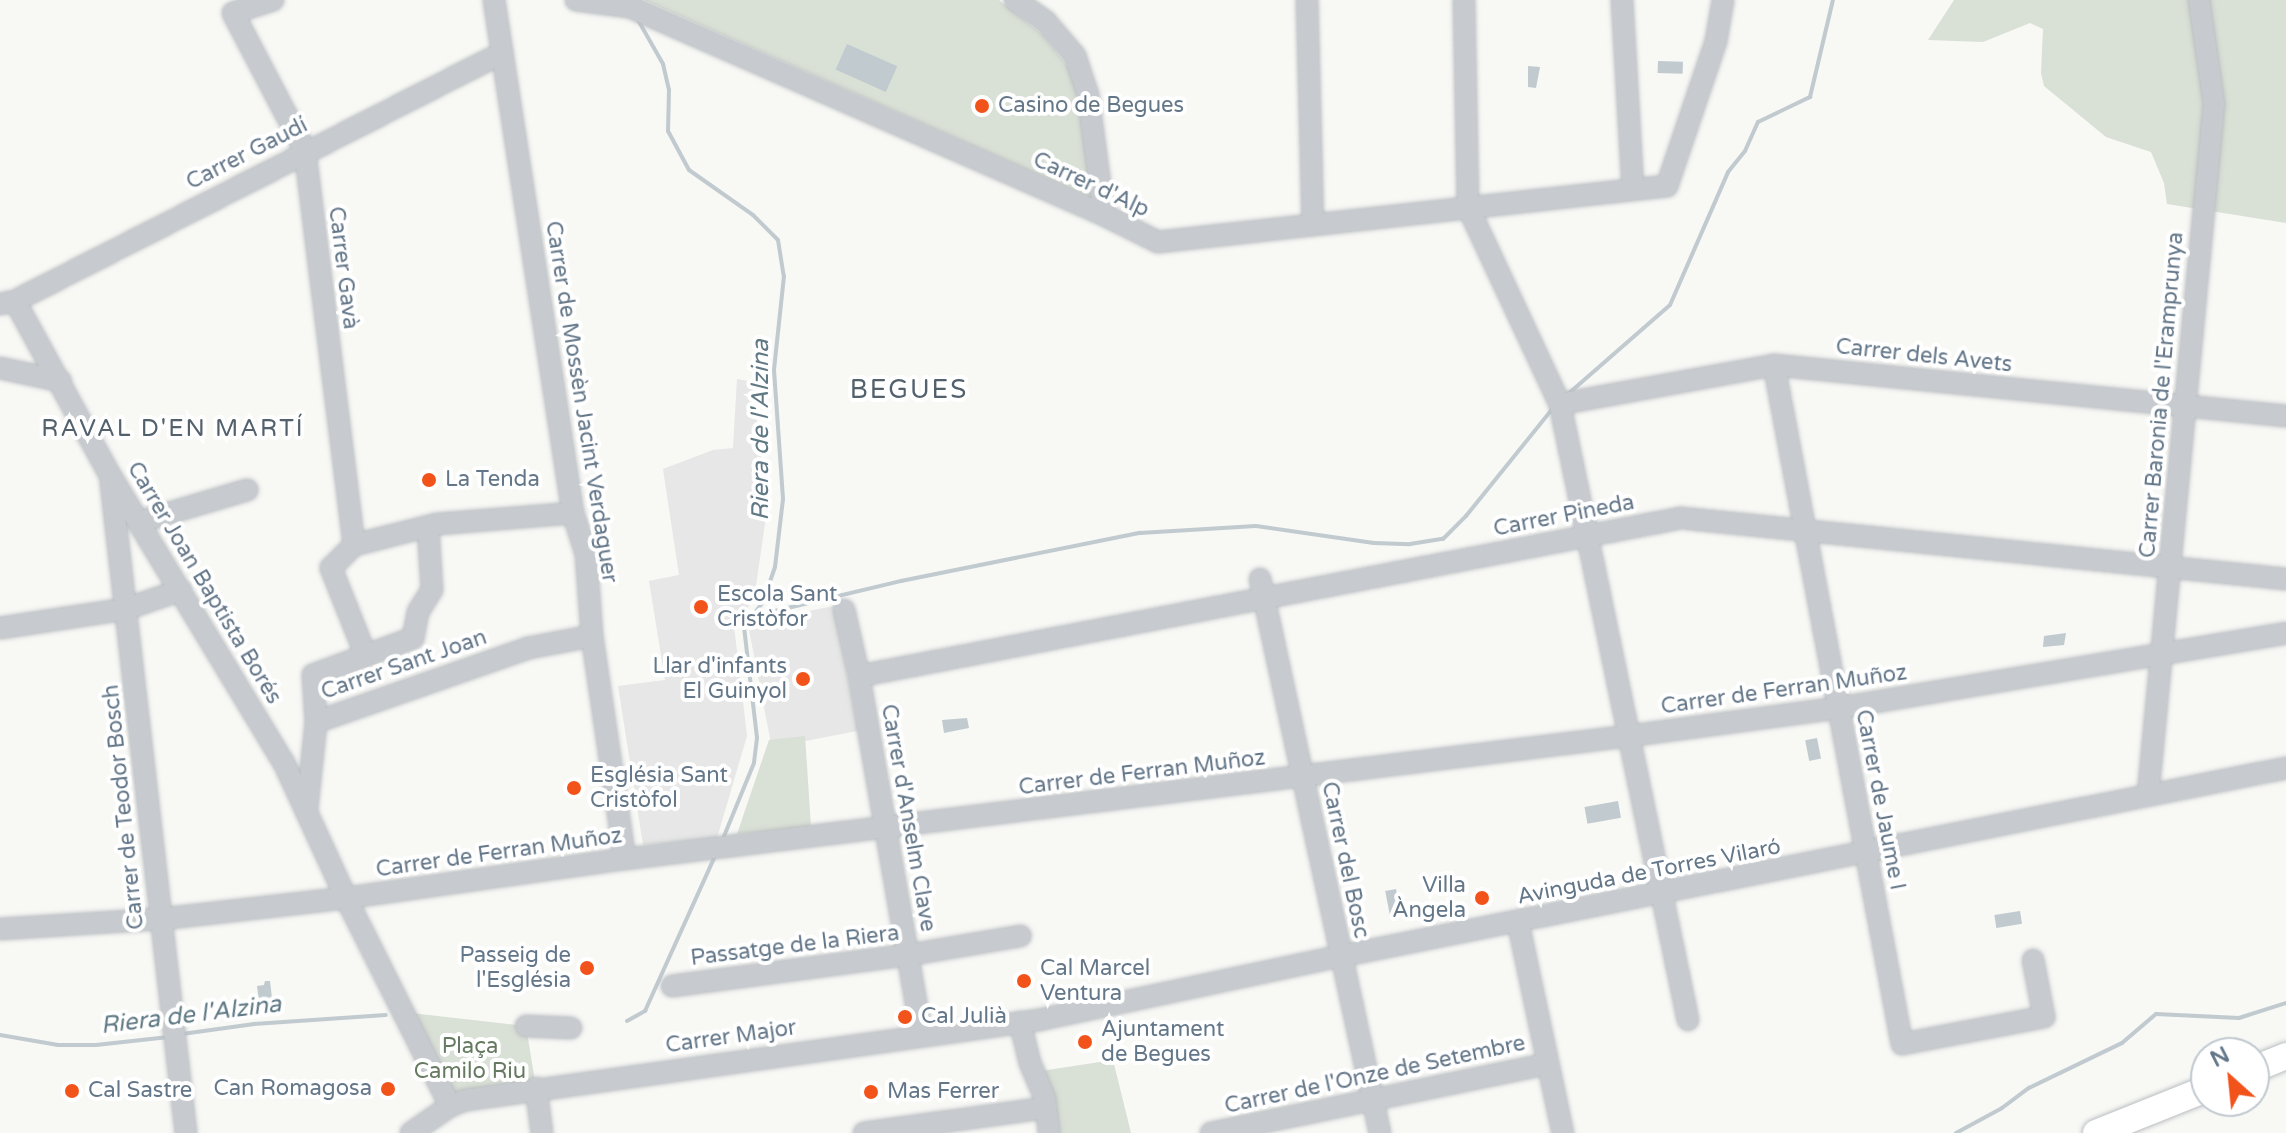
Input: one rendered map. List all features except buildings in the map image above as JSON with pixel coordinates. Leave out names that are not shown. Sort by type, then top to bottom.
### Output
[{"type":"main road","points":[[2096,1133],[2190,1095]]},
{"type":"street","name":"Carrer Gavà","points":[[273,0],[233,13],[305,151],[354,545]]},
{"type":"street","name":"Carrer de Mossèn Jacint Verdaguer","points":[[494,0],[573,513],[586,554],[592,636],[625,859]]},
{"type":"street","name":"Carrer d'Alp","points":[[576,0],[619,5],[648,15],[1104,215],[1158,242],[1667,186],[1716,41],[1723,0]]},
{"type":"street","points":[[1015,0],[1046,22],[1075,56],[1088,95],[1104,215]]},
{"type":"street","points":[[1307,0],[1313,223]]},
{"type":"street","points":[[1464,0],[1468,207],[1559,405],[1688,1020]]},
{"type":"street","points":[[1622,0],[1633,190]]},
{"type":"street","name":"Carrer Baronia de l'Eramprunya","points":[[2148,795],[2214,104],[2199,0]]},
{"type":"street","name":"Carrer Gaudí","points":[[8,302],[502,53]]},
{"type":"street","name":"Carrer Joan Baptista Borés","points":[[8,302],[61,381],[110,475],[284,763],[346,898],[450,1106]]},
{"type":"street","name":"Carrer dels Avets","points":[[1559,405],[1774,365],[2286,416]]},
{"type":"street","name":"Carrer de Jaume I","points":[[1774,365],[1902,1044],[2044,1017],[2033,960]]},
{"type":"street","points":[[0,368],[61,381]]},
{"type":"street","name":"Carrer de Teodor Bosch","points":[[110,475],[186,1133]]},
{"type":"street","points":[[139,522],[247,490]]},
{"type":"street","points":[[366,656],[331,568],[354,545],[428,526],[573,513]]},
{"type":"street","name":"Carrer Pineda","points":[[859,676],[1262,588],[1586,538],[1681,518],[2286,579]]},
{"type":"street","points":[[316,722],[313,675],[413,638],[418,612],[432,590],[428,526]]},
{"type":"street","name":"Carrer del Bosc","points":[[1262,588],[1380,1133]]},
{"type":"street","points":[[0,628],[126,609],[181,590]]},
{"type":"street","name":"Carrer d'Anselm Clave","points":[[844,610],[859,676],[883,829],[922,1036]]},
{"type":"street","name":"Carrer de Ferran Muñoz","points":[[0,929],[161,919],[346,898],[625,859],[1628,736],[1839,708],[2286,633]]},
{"type":"street","name":"Carrer Sant Joan","points":[[307,808],[316,722],[528,648],[592,636]]},
{"type":"street","name":"Avinguda de Torres Vilaró","points":[[1020,1022],[2286,768]]},
{"type":"street","points":[[1518,922],[1563,1133]]},
{"type":"street","name":"Passatge de la Riera","points":[[672,986],[908,955],[1020,936]]},
{"type":"street","points":[[1020,1022],[1045,1108],[1049,1133]]},
{"type":"street","name":"Carrer Major","points":[[450,1106],[536,1088],[1020,1022]]},
{"type":"street","points":[[526,1026],[571,1028]]},
{"type":"street","name":"Carrer de l'Onze de Setembre","points":[[1211,1133],[1548,1064]]},
{"type":"street","points":[[536,1088],[542,1133]]},
{"type":"street","points":[[411,1133],[450,1106]]},
{"type":"street","points":[[864,1133],[1045,1108]]},
{"type":"shaded area","points":[[847,44],[897,66],[886,92],[836,70]]},
{"type":"shaded area","points":[[1658,61],[1683,62],[1683,74],[1658,73]]},
{"type":"shaded area","points":[[1528,66],[1540,67],[1536,88],[1528,87]]},
{"type":"shaded area","name":"Escola Sant Cristòfor","points":[[737,379],[762,384],[757,421],[768,503],[754,599],[734,626],[747,736],[717,838],[643,845],[618,686],[665,680],[649,581],[679,575],[663,469],[713,450],[733,448]]},
{"type":"shaded area","name":"Llar d'infants El Guinyol","points":[[834,606],[858,731],[772,747],[748,623]]},
{"type":"shaded area","points":[[2066,633],[2064,645],[2043,647],[2044,636]]},
{"type":"shaded area","points":[[967,718],[969,728],[944,733],[942,720]]},
{"type":"shaded area","points":[[1817,738],[1821,759],[1809,761],[1805,740]]},
{"type":"shaded area","points":[[1618,801],[1621,818],[1587,824],[1585,807]]},
{"type":"shaded area","points":[[1396,889],[1401,915],[1390,917],[1385,891]]},
{"type":"shaded area","points":[[2020,911],[2022,924],[1996,928],[1994,915]]},
{"type":"shaded area","points":[[265,981],[270,981],[273,1007],[260,1009],[257,986],[264,985]]},
{"type":"green space","name":"Casino de Begues","points":[[644,0],[999,0],[1043,35],[1076,77],[1087,135],[1091,198]]},
{"type":"green space","points":[[1954,0],[2286,0],[2286,223],[2167,204],[2164,183],[2151,152],[2106,137],[2044,86],[2041,73],[2043,29],[2030,23],[1983,42],[1928,40]]},
{"type":"green space","points":[[805,736],[811,827],[737,834],[769,740]]},
{"type":"green space","name":"Plaça Camilo Riu","points":[[402,1012],[526,1026],[536,1088],[445,1103]]},
{"type":"green space","points":[[1113,1060],[1131,1133],[1053,1133],[1041,1071]]},
{"type":"waterway","points":[[1568,394],[1670,305],[1728,172],[1745,151],[1758,122],[1810,97],[1833,0]]},
{"type":"waterway","name":"Riera de l'Alzina","points":[[638,20],[663,64],[669,90],[668,131],[689,170],[753,215],[778,240],[784,276],[774,370],[783,499],[775,567],[763,602],[744,627],[757,738],[754,763],[722,841]]},
{"type":"waterway","points":[[749,620],[901,581],[1140,533],[1256,526],[1374,543],[1410,544],[1443,539],[1466,516],[1553,408]]},
{"type":"waterway","name":"Riera de l'Alzina","points":[[627,1021],[645,1011],[715,856]]},
{"type":"waterway","points":[[1956,1133],[2002,1108],[2029,1088],[2122,1043],[2156,1014],[2239,1018],[2286,1003]]},
{"type":"waterway","name":"Riera de l'Alzina","points":[[182,1034],[254,1024],[386,1015]]},
{"type":"waterway","name":"Riera de l'Alzina","points":[[0,1035],[58,1045],[96,1045],[169,1037]]},
{"type":"place","name":"Casino de Begues","points":[[982,106]]},
{"type":"place","name":"La Tenda","points":[[429,480]]},
{"type":"place","name":"Escola Sant Cristòfor","points":[[701,607]]},
{"type":"place","name":"Llar d'infants El Guinyol","points":[[803,679]]},
{"type":"place","name":"Església Sant Cristòfol","points":[[574,788]]},
{"type":"place","name":"Villa Àngela","points":[[1482,898]]},
{"type":"place","name":"Passeig de l'Església","points":[[587,968]]},
{"type":"place","name":"Cal Marcel Ventura","points":[[1024,981]]},
{"type":"place","name":"Cal Julià","points":[[905,1017]]},
{"type":"place","name":"Ajuntament de Begues","points":[[1085,1042]]},
{"type":"place","name":"Can Romagosa","points":[[388,1089]]},
{"type":"place","name":"Cal Sastre","points":[[72,1091]]},
{"type":"place","name":"Mas Ferrer","points":[[871,1092]]},
{"type":"district","name":"BEGUES","points":[[909,390]]},
{"type":"district","name":"RAVAL D'EN MARTÍ","points":[[173,429]]}]
